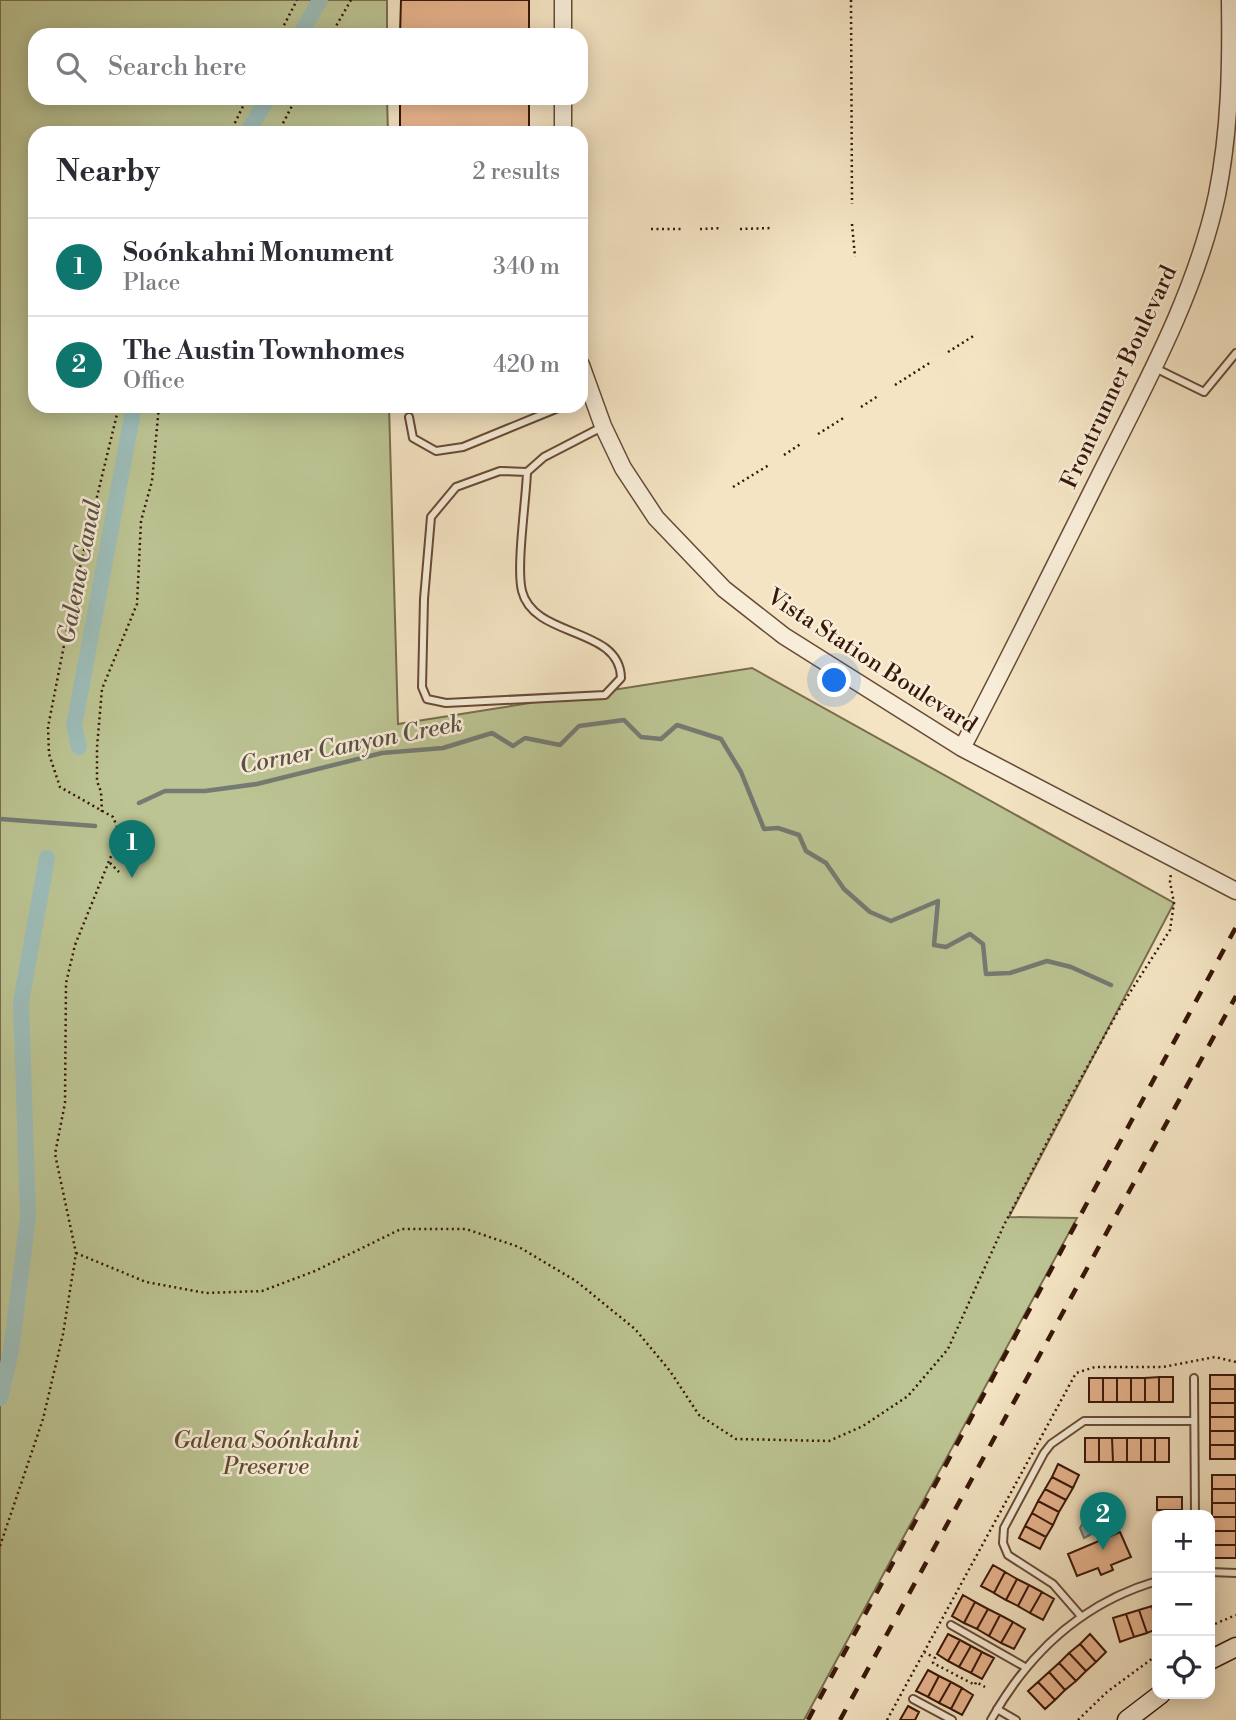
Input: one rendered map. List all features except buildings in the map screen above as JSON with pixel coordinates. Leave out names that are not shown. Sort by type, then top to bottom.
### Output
[{"type":"main road","points":[[1215,1658],[1236,1647]]},
{"type":"main road","points":[[1127,1720],[1154,1699]]},
{"type":"street","points":[[563,0],[563,28]]},
{"type":"street","name":"Frontrunner Boulevard","points":[[962,748],[1153,367],[1200,256],[1230,158],[1230,0]]},
{"type":"street","points":[[563,105],[563,126]]},
{"type":"street","name":"Vista Station Boulevard","points":[[588,400],[623,468],[656,518],[724,589],[784,636],[962,748],[1236,891]]},
{"type":"lane","points":[[1153,367],[1204,392],[1236,353]]},
{"type":"lane","points":[[409,417],[413,438],[436,451],[463,447],[546,413]]},
{"type":"lane","points":[[527,472],[522,592],[539,615],[610,650],[621,664],[621,678],[604,695],[446,703],[427,699],[422,687],[422,675],[424,599],[431,517],[456,487],[500,471],[527,472],[544,457],[603,426]]},
{"type":"lane","points":[[1194,1378],[1195,1510]]},
{"type":"lane","points":[[1080,1615],[1053,1584],[1008,1555],[1003,1543],[1004,1528],[1051,1444],[1077,1424],[1089,1420],[1194,1421]]},
{"type":"lane","points":[[1215,1572],[1236,1573]]},
{"type":"lane","points":[[991,1720],[1025,1667],[1080,1615],[1123,1593],[1152,1583]]},
{"type":"lane","points":[[951,1625],[1025,1667]]},
{"type":"lane","points":[[913,1699],[952,1720]]},
{"type":"lane","points":[[997,1709],[1016,1720]]},
{"type":"path","points":[[282,28],[296,0]]},
{"type":"path","points":[[335,28],[351,0]]},
{"type":"path","points":[[851,0],[852,204]]},
{"type":"path","points":[[233,126],[244,105]]},
{"type":"path","points":[[282,126],[292,105]]},
{"type":"path","points":[[852,224],[855,257]]},
{"type":"path","points":[[700,229],[722,228]]},
{"type":"path","points":[[740,229],[772,228]]},
{"type":"path","points":[[651,229],[682,229]]},
{"type":"path","points":[[948,352],[975,335]]},
{"type":"path","points":[[895,385],[931,362]]},
{"type":"path","points":[[861,407],[878,396]]},
{"type":"path","points":[[0,1546],[43,1419],[63,1334],[76,1253],[55,1154],[65,1103],[66,984],[75,945],[120,834],[113,817],[60,787],[49,754],[48,727],[77,579],[117,413]]},
{"type":"path","points":[[102,812],[101,792],[97,781],[102,689],[137,604],[141,521],[152,481],[158,413]]},
{"type":"path","points":[[818,434],[845,417]]},
{"type":"path","points":[[784,455],[802,443]]},
{"type":"path","points":[[733,487],[769,465]]},
{"type":"path","points":[[76,1253],[146,1283],[206,1293],[262,1291],[314,1271],[401,1229],[466,1229],[519,1247],[576,1281],[635,1329],[670,1371],[699,1415],[736,1439],[829,1441],[863,1426],[908,1396],[948,1349],[1004,1225],[1071,1096],[1120,1008],[1170,930],[1174,903],[1170,882],[1174,860]]},
{"type":"path","points":[[110,863],[119,872]]},
{"type":"path","points":[[1215,1624],[1236,1615]]},
{"type":"path","points":[[924,1652],[935,1658],[933,1663],[975,1685],[976,1682],[985,1687]]},
{"type":"path","points":[[1078,1720],[1107,1692],[1152,1659]]},
{"type":"green space","name":"Galena Soónkahni Preserve","points":[[0,0],[387,0],[387,28],[28,28],[28,105],[387,105],[388,126],[28,126],[28,413],[389,413],[398,724],[752,668],[1174,903],[1009,1217],[1077,1218],[804,1720],[0,1720]]},
{"type":"water","points":[[1093,1504],[1121,1504],[1121,1516],[1099,1517],[1090,1535],[1084,1538],[1080,1528]]},
{"type":"waterway","name":"Galena Canal","points":[[304,28],[320,0]]},
{"type":"waterway","name":"Galena Canal","points":[[251,126],[264,105]]},
{"type":"waterway","name":"Galena Canal","points":[[79,747],[74,726],[133,413]]},
{"type":"waterway","name":"Corner Canyon Creek","points":[[139,803],[165,791],[205,791],[257,784],[382,753],[443,748],[492,733],[513,746],[525,738],[560,745],[579,726],[624,720],[641,737],[661,739],[677,725],[721,739],[741,772],[764,829],[778,828],[799,835],[806,851],[826,863],[844,889],[870,912],[891,921],[938,901],[934,945],[946,947],[970,934],[983,944],[986,974],[1010,973],[1047,961],[1071,967],[1111,985]]},
{"type":"waterway","name":"Corner Canyon Creek","points":[[0,819],[95,826]]},
{"type":"waterway","name":"Galena Canal","points":[[0,1398],[11,1351],[28,1217],[21,1002],[47,858]]},
{"type":"railway","points":[[808,1720],[1236,927]]},
{"type":"railway","points":[[840,1720],[1236,996]]},
{"type":"place","name":"Soónkahni Monument","points":[[132,878]]},
{"type":"place","name":"The Austin Townhomes","points":[[1103,1550]]}]
